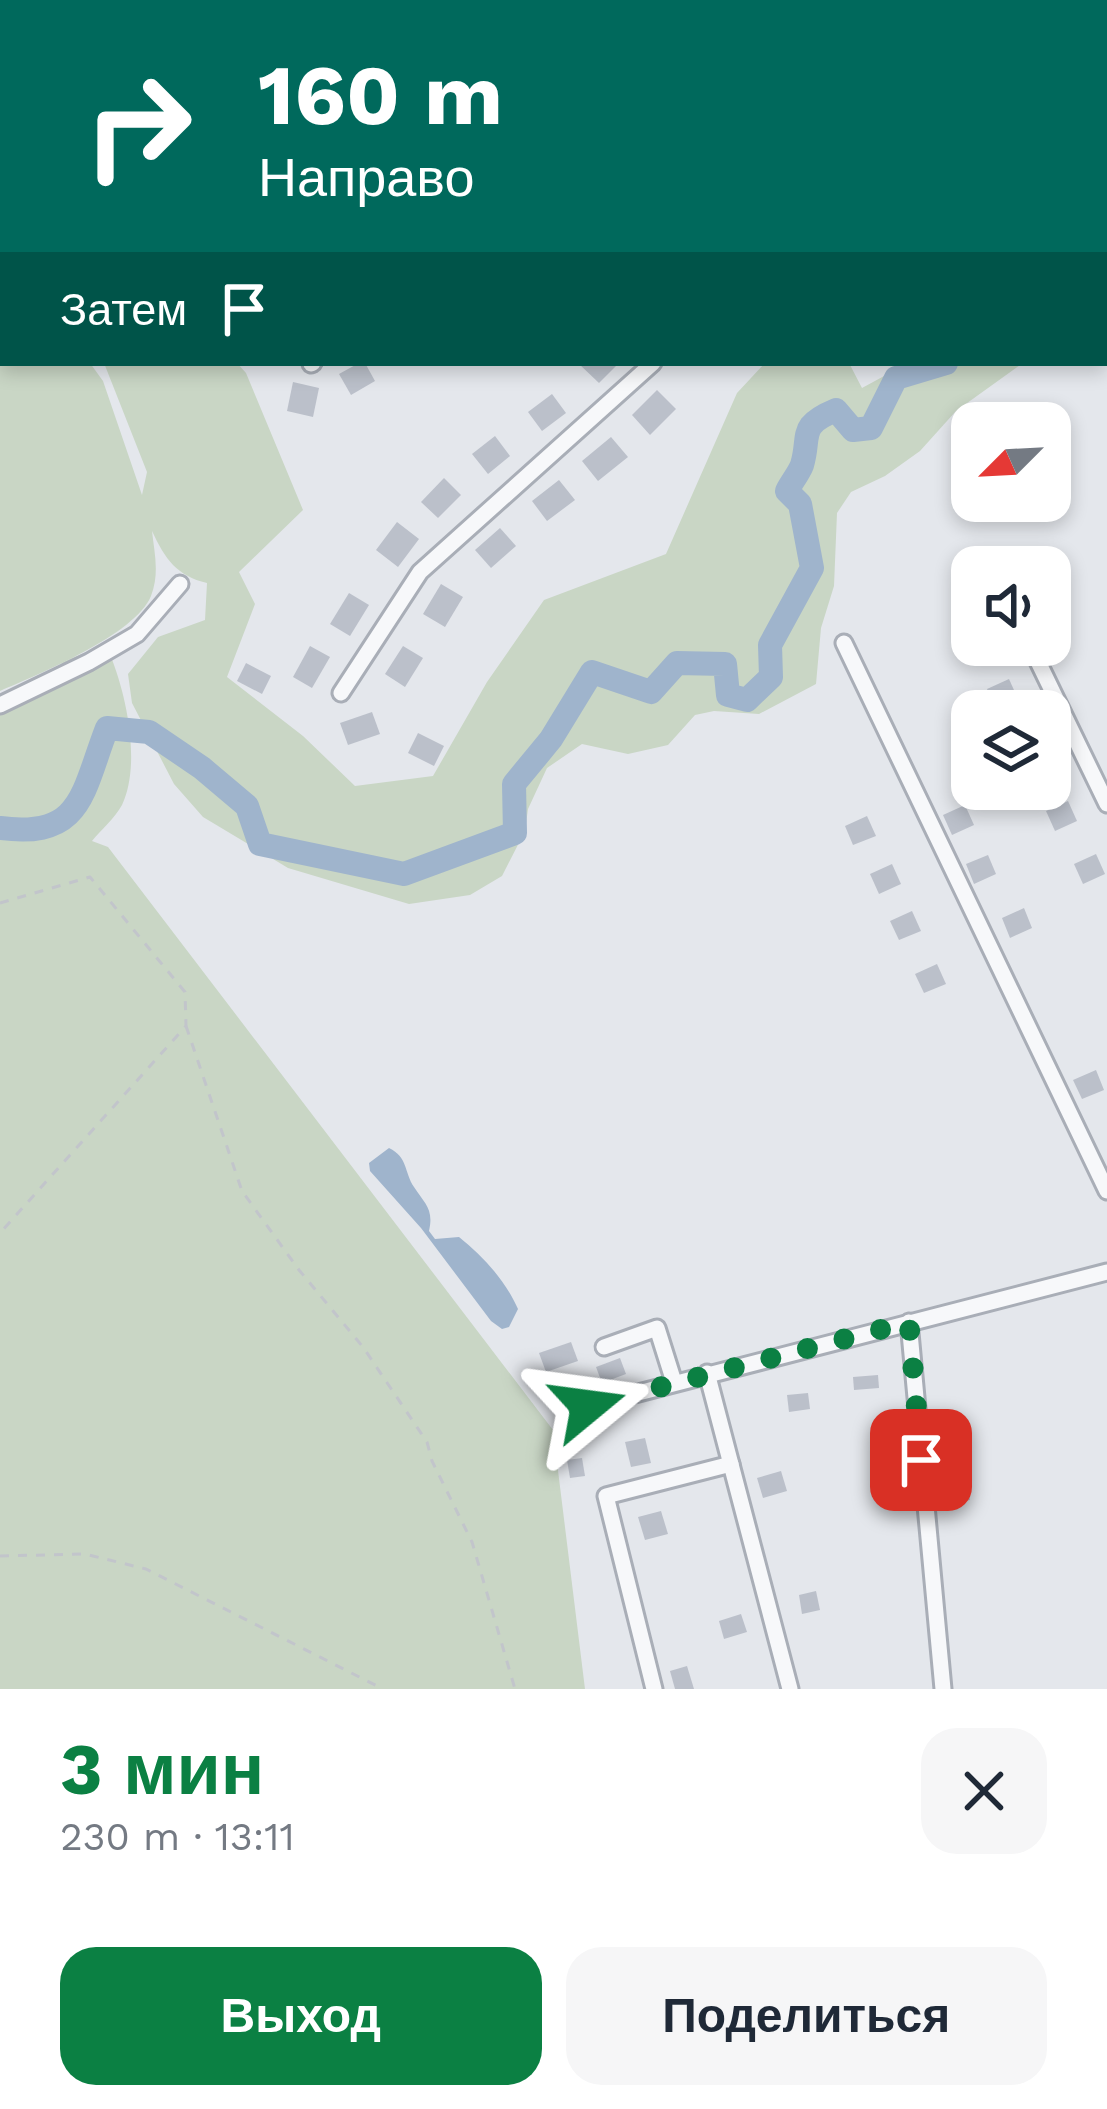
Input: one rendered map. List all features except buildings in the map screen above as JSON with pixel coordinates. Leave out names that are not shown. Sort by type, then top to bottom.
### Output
[{"type":"street","points":[[341,693],[420,572],[648,366]]},
{"type":"street","points":[[0,705],[137,634],[180,584]]},
{"type":"street","points":[[844,643],[1107,1191]]},
{"type":"street","points":[[1040,666],[1107,804]]},
{"type":"street","points":[[588,1406],[1107,1272]]},
{"type":"street","points":[[909,1322],[943,1689]]},
{"type":"street","points":[[604,1347],[657,1328],[674,1382]]},
{"type":"street","points":[[707,1373],[790,1689]]},
{"type":"street","points":[[654,1689],[606,1496],[731,1464]]},
{"type":"path","points":[[0,904],[90,877],[184,992],[186,1026],[242,1192],[363,1347],[428,1442],[472,1542],[515,1689]]},
{"type":"path","points":[[0,1233],[186,1026]]},
{"type":"path","points":[[0,1556],[85,1554],[146,1569],[383,1689]]},
{"type":"green space","points":[[0,366],[92,366],[103,381],[142,495],[147,472],[105,366],[240,366],[246,373],[303,510],[239,572],[255,604],[227,677],[303,736],[355,786],[433,776],[487,682],[544,600],[666,554],[737,393],[762,366],[851,366],[862,388],[902,366],[1019,366],[969,402],[951,402],[951,417],[920,451],[885,476],[851,492],[837,513],[834,586],[821,628],[816,684],[759,714],[714,711],[695,715],[668,745],[628,754],[582,744],[547,768],[528,809],[525,831],[502,876],[470,895],[409,904],[288,868],[203,817],[174,784],[132,703],[128,674],[158,637],[205,620],[207,583],[173,565],[152,531],[155,579],[142,611],[106,639],[0,691]]},
{"type":"green space","points":[[94,649],[111,657],[122,691],[131,771],[122,805],[92,841],[108,847],[553,1430],[585,1689],[0,1689],[0,697]]},
{"type":"water","points":[[389,1148],[403,1160],[428,1207],[429,1231],[435,1239],[459,1237],[507,1288],[518,1309],[509,1327],[502,1329],[491,1321],[421,1228],[370,1171],[369,1163]]},
{"type":"waterway","points":[[0,828],[48,826],[64,818],[84,791],[107,728],[149,732],[202,768],[247,806],[260,844],[404,874],[515,833],[514,784],[551,739],[592,672],[651,692],[677,663],[725,664],[728,695],[747,700],[771,677],[770,645],[812,568],[800,504],[787,491],[802,465],[810,427],[836,410],[853,430],[871,428],[896,378],[936,366]]},
{"type":"route","points":[[588,1406],[909,1322],[921,1460]]}]
